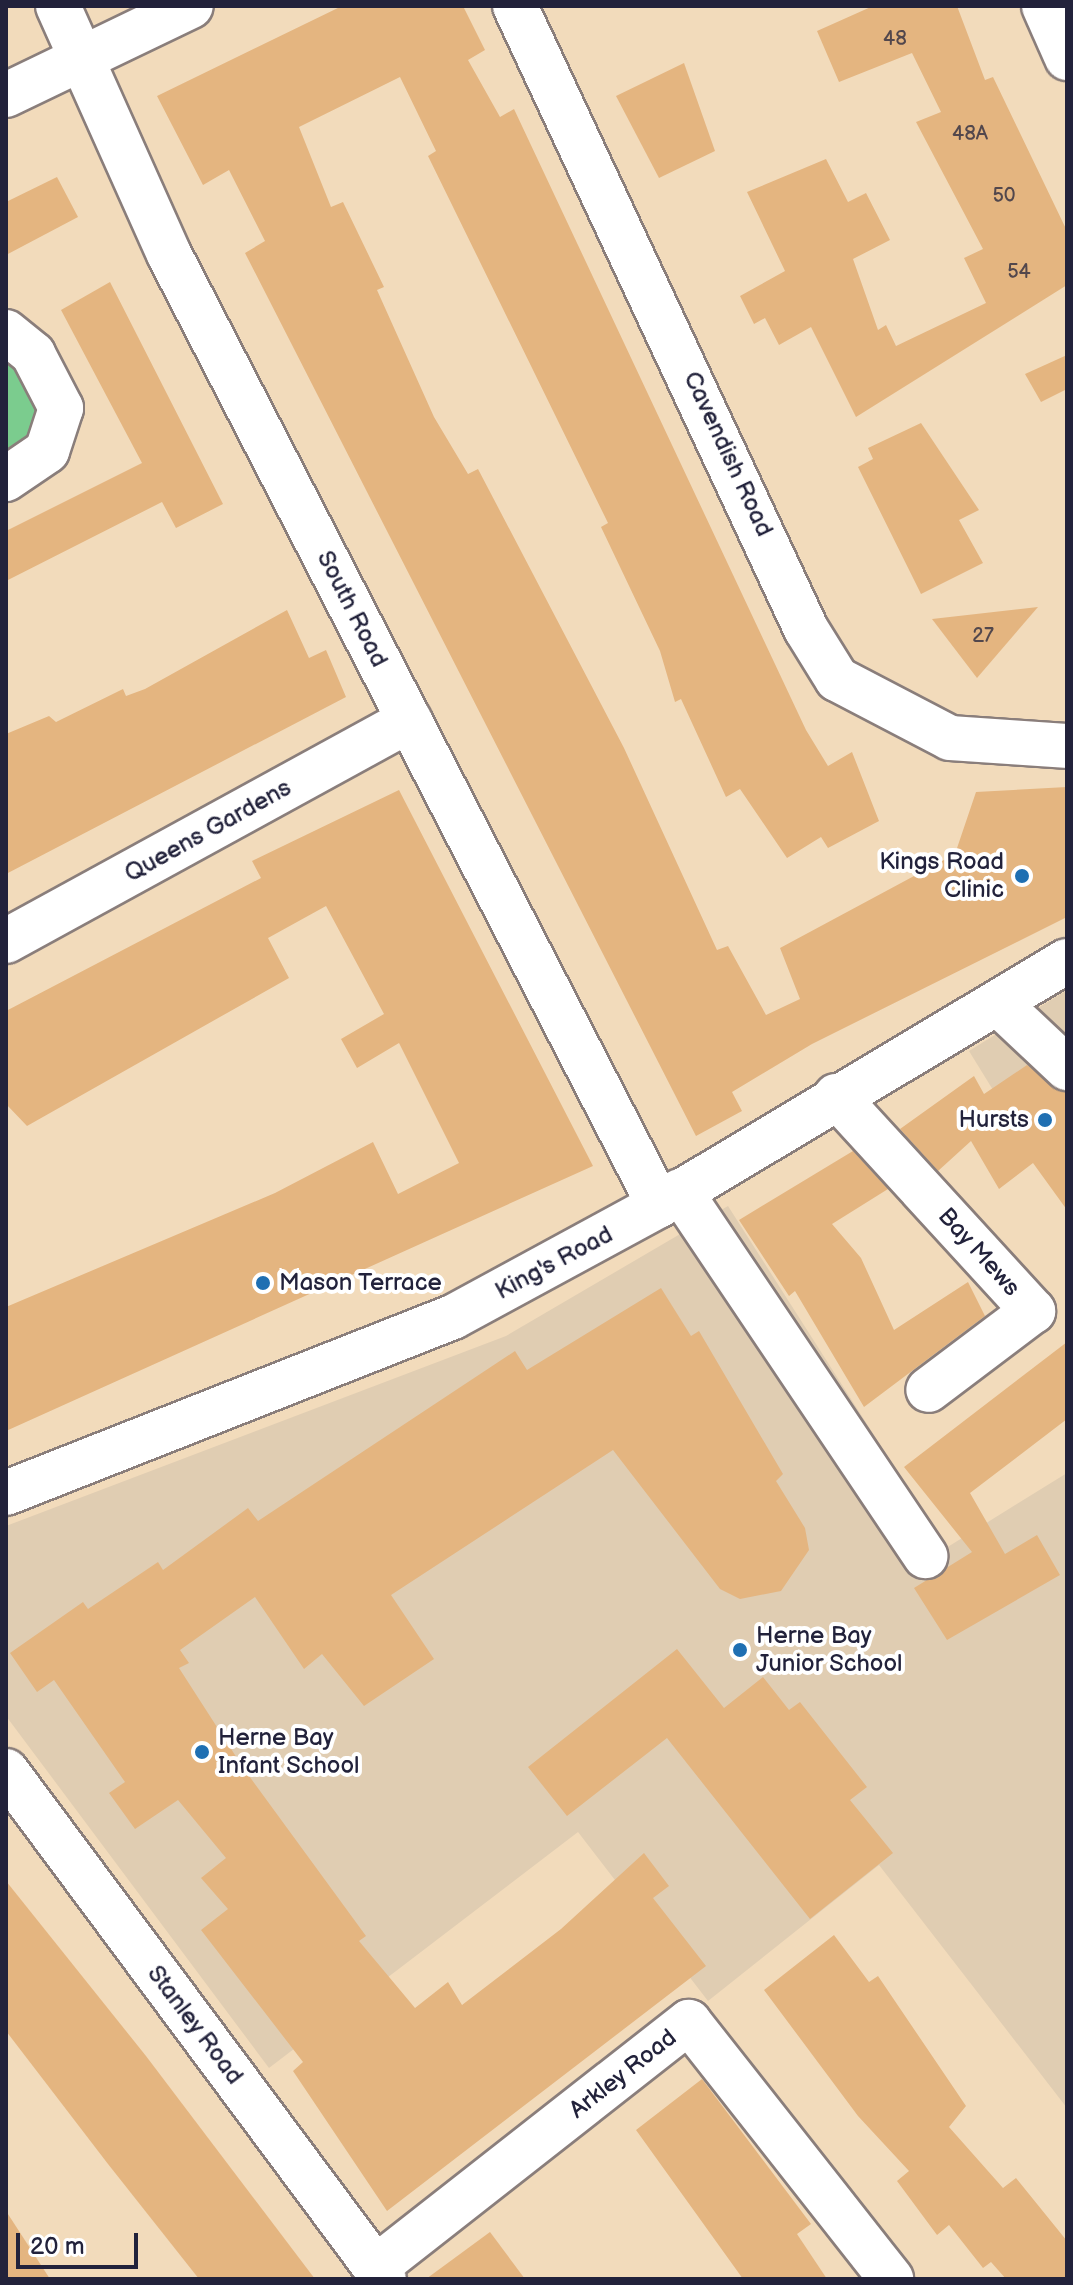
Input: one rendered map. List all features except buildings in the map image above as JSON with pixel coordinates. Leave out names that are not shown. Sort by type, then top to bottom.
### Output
[{"type":"street","name":"South Road","points":[[58,6],[86,58],[169,254],[409,720],[670,1198],[925,1556]]},
{"type":"street","points":[[6,95],[191,6]]},
{"type":"street","name":"Cavendish Road","points":[[515,6],[806,629],[837,679],[950,738],[1067,746]]},
{"type":"street","points":[[1044,6],[1067,58]]},
{"type":"street","points":[[6,332],[33,354],[61,408],[47,451],[6,479]]},
{"type":"street","name":"Queens Gardens","points":[[6,941],[409,720]]},
{"type":"street","name":"King's Road","points":[[6,1493],[453,1317],[670,1198],[836,1096],[1001,1006],[1067,961]]},
{"type":"street","points":[[1001,1006],[1067,1068]]},
{"type":"street","name":"Bay Mews","points":[[836,1096],[1033,1311],[928,1390]]},
{"type":"street","name":"Stanley Road","points":[[6,1771],[380,2274]]},
{"type":"street","name":"Arkley Road","points":[[380,2274],[689,2022],[891,2279]]},
{"type":"shaded area","points":[[1067,990],[1067,1155],[1043,1171],[969,1051]]},
{"type":"shaded area","name":"Herne Bay Junior School","points":[[728,1206],[946,1548],[1067,1473],[1067,2108],[879,1865],[708,2001],[578,1832],[269,2068],[6,1716],[6,1526],[506,1336]]},
{"type":"green space","points":[[6,349],[43,391],[36,433],[6,457]]},
{"type":"place","name":"Kings Road Clinic","points":[[1022,876]]},
{"type":"place","name":"Hursts","points":[[1045,1120]]},
{"type":"place","name":"Mason Terrace","points":[[263,1283]]},
{"type":"place","name":"Herne Bay Junior School","points":[[740,1650]]},
{"type":"place","name":"Herne Bay Infant School","points":[[202,1752]]}]
